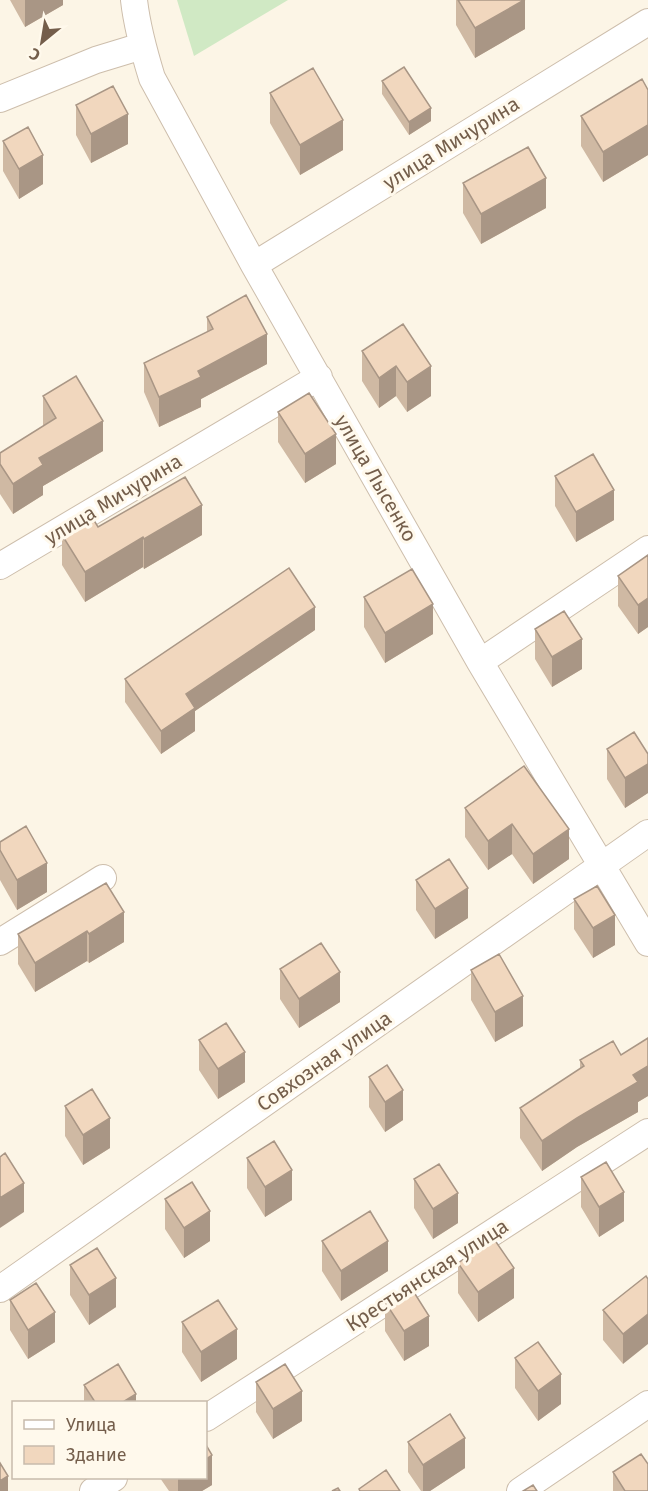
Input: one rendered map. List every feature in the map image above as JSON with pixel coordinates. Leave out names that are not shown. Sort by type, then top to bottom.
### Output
[{"type":"street","name":"улица Лысенко","points":[[134,0],[136,22],[152,78],[254,265],[480,662],[648,943]]},
{"type":"street","name":"улица Мичурина","points":[[254,265],[648,22]]},
{"type":"street","points":[[0,99],[96,60],[142,46]]},
{"type":"street","name":"улица Мичурина","points":[[0,566],[319,376]]},
{"type":"street","points":[[480,662],[648,549]]},
{"type":"street","name":"Совхозная улица","points":[[0,1289],[648,833]]},
{"type":"street","points":[[0,942],[103,878]]},
{"type":"street","name":"Крестьянская улица","points":[[207,1418],[648,1132]]},
{"type":"street","points":[[520,1491],[648,1404]]},
{"type":"street","points":[[93,1491],[112,1479]]},
{"type":"green space","points":[[177,0],[288,0],[194,56]]},
{"type":"building","points":[[458,0],[524,0],[475,28]]},
{"type":"building","points":[[404,67],[431,108],[409,122],[382,81]]},
{"type":"building","points":[[313,68],[343,120],[300,145],[270,93]]},
{"type":"building","points":[[642,79],[648,90],[648,125],[603,152],[581,116]]},
{"type":"building","points":[[113,86],[128,114],[91,134],[76,105]]},
{"type":"building","points":[[28,127],[43,155],[19,169],[3,141]]},
{"type":"building","points":[[528,147],[546,178],[481,214],[463,183]]},
{"type":"building","points":[[246,295],[267,334],[198,371],[201,377],[159,397],[144,363],[213,329],[207,317]]},
{"type":"building","points":[[403,324],[431,366],[407,382],[396,366],[379,378],[362,351]]},
{"type":"building","points":[[76,376],[103,421],[39,458],[43,465],[13,484],[0,464],[0,453],[56,418],[43,396]]},
{"type":"building","points":[[309,393],[336,434],[305,454],[278,412]]},
{"type":"building","points":[[593,454],[614,490],[576,512],[555,476]]},
{"type":"building","points":[[185,477],[202,505],[85,572],[62,535],[92,517],[98,527]]},
{"type":"building","points":[[648,555],[648,598],[638,605],[618,576]]},
{"type":"building","points":[[289,568],[315,607],[186,694],[195,708],[161,731],[125,679]]},
{"type":"building","points":[[412,569],[433,604],[385,633],[364,597]]},
{"type":"building","points":[[564,611],[582,639],[552,657],[535,629]]},
{"type":"building","points":[[634,732],[648,754],[648,764],[625,778],[607,749]]},
{"type":"building","points":[[524,766],[569,829],[533,854],[512,824],[488,841],[465,808]]},
{"type":"building","points":[[26,826],[47,863],[17,880],[0,850],[0,842]]},
{"type":"building","points":[[449,859],[468,888],[435,909],[416,880]]},
{"type":"building","points":[[106,883],[124,912],[89,934],[87,931],[35,963],[18,934]]},
{"type":"building","points":[[597,886],[615,915],[593,928],[574,899]]},
{"type":"building","points":[[321,943],[340,972],[299,999],[280,969]]},
{"type":"building","points":[[499,954],[523,996],[495,1012],[471,970]]},
{"type":"building","points":[[226,1023],[245,1052],[218,1069],[199,1040]]},
{"type":"building","points":[[648,1038],[648,1066],[633,1075],[638,1082],[542,1141],[520,1108],[584,1066],[580,1060],[613,1041],[621,1055]]},
{"type":"building","points":[[387,1065],[403,1090],[385,1102],[369,1077]]},
{"type":"building","points":[[92,1089],[110,1118],[83,1135],[65,1106]]},
{"type":"building","points":[[274,1141],[292,1170],[265,1187],[247,1158]]},
{"type":"building","points":[[5,1153],[24,1183],[0,1198],[0,1157]]},
{"type":"building","points":[[606,1162],[624,1192],[599,1207],[581,1177]]},
{"type":"building","points":[[439,1164],[458,1193],[433,1209],[414,1179]]},
{"type":"building","points":[[192,1182],[210,1211],[184,1228],[165,1199]]},
{"type":"building","points":[[370,1211],[388,1241],[341,1271],[322,1241]]},
{"type":"building","points":[[494,1239],[514,1268],[478,1292],[458,1263]]},
{"type":"building","points":[[97,1248],[116,1278],[89,1295],[70,1265]]},
{"type":"building","points":[[646,1276],[648,1279],[648,1314],[623,1334],[603,1310]]},
{"type":"building","points":[[36,1283],[55,1312],[28,1330],[10,1300]]},
{"type":"building","points":[[410,1286],[429,1316],[404,1331],[385,1302]]},
{"type":"building","points":[[218,1300],[237,1329],[201,1352],[182,1322]]},
{"type":"building","points":[[538,1342],[561,1374],[538,1391],[515,1358]]},
{"type":"building","points":[[118,1364],[136,1394],[125,1401],[94,1401],[84,1385]]},
{"type":"building","points":[[285,1364],[302,1391],[273,1409],[256,1382]]},
{"type":"building","points":[[450,1414],[465,1438],[423,1465],[408,1442]]},
{"type":"building","points":[[207,1447],[212,1455],[207,1458]]},
{"type":"building","points":[[641,1454],[648,1464],[648,1491],[625,1491],[613,1472]]},
{"type":"building","points":[[0,1463],[8,1476],[0,1481]]},
{"type":"building","points":[[386,1470],[400,1491],[360,1491],[359,1489]]},
{"type":"building","points":[[533,1485],[537,1491],[523,1491]]}]
